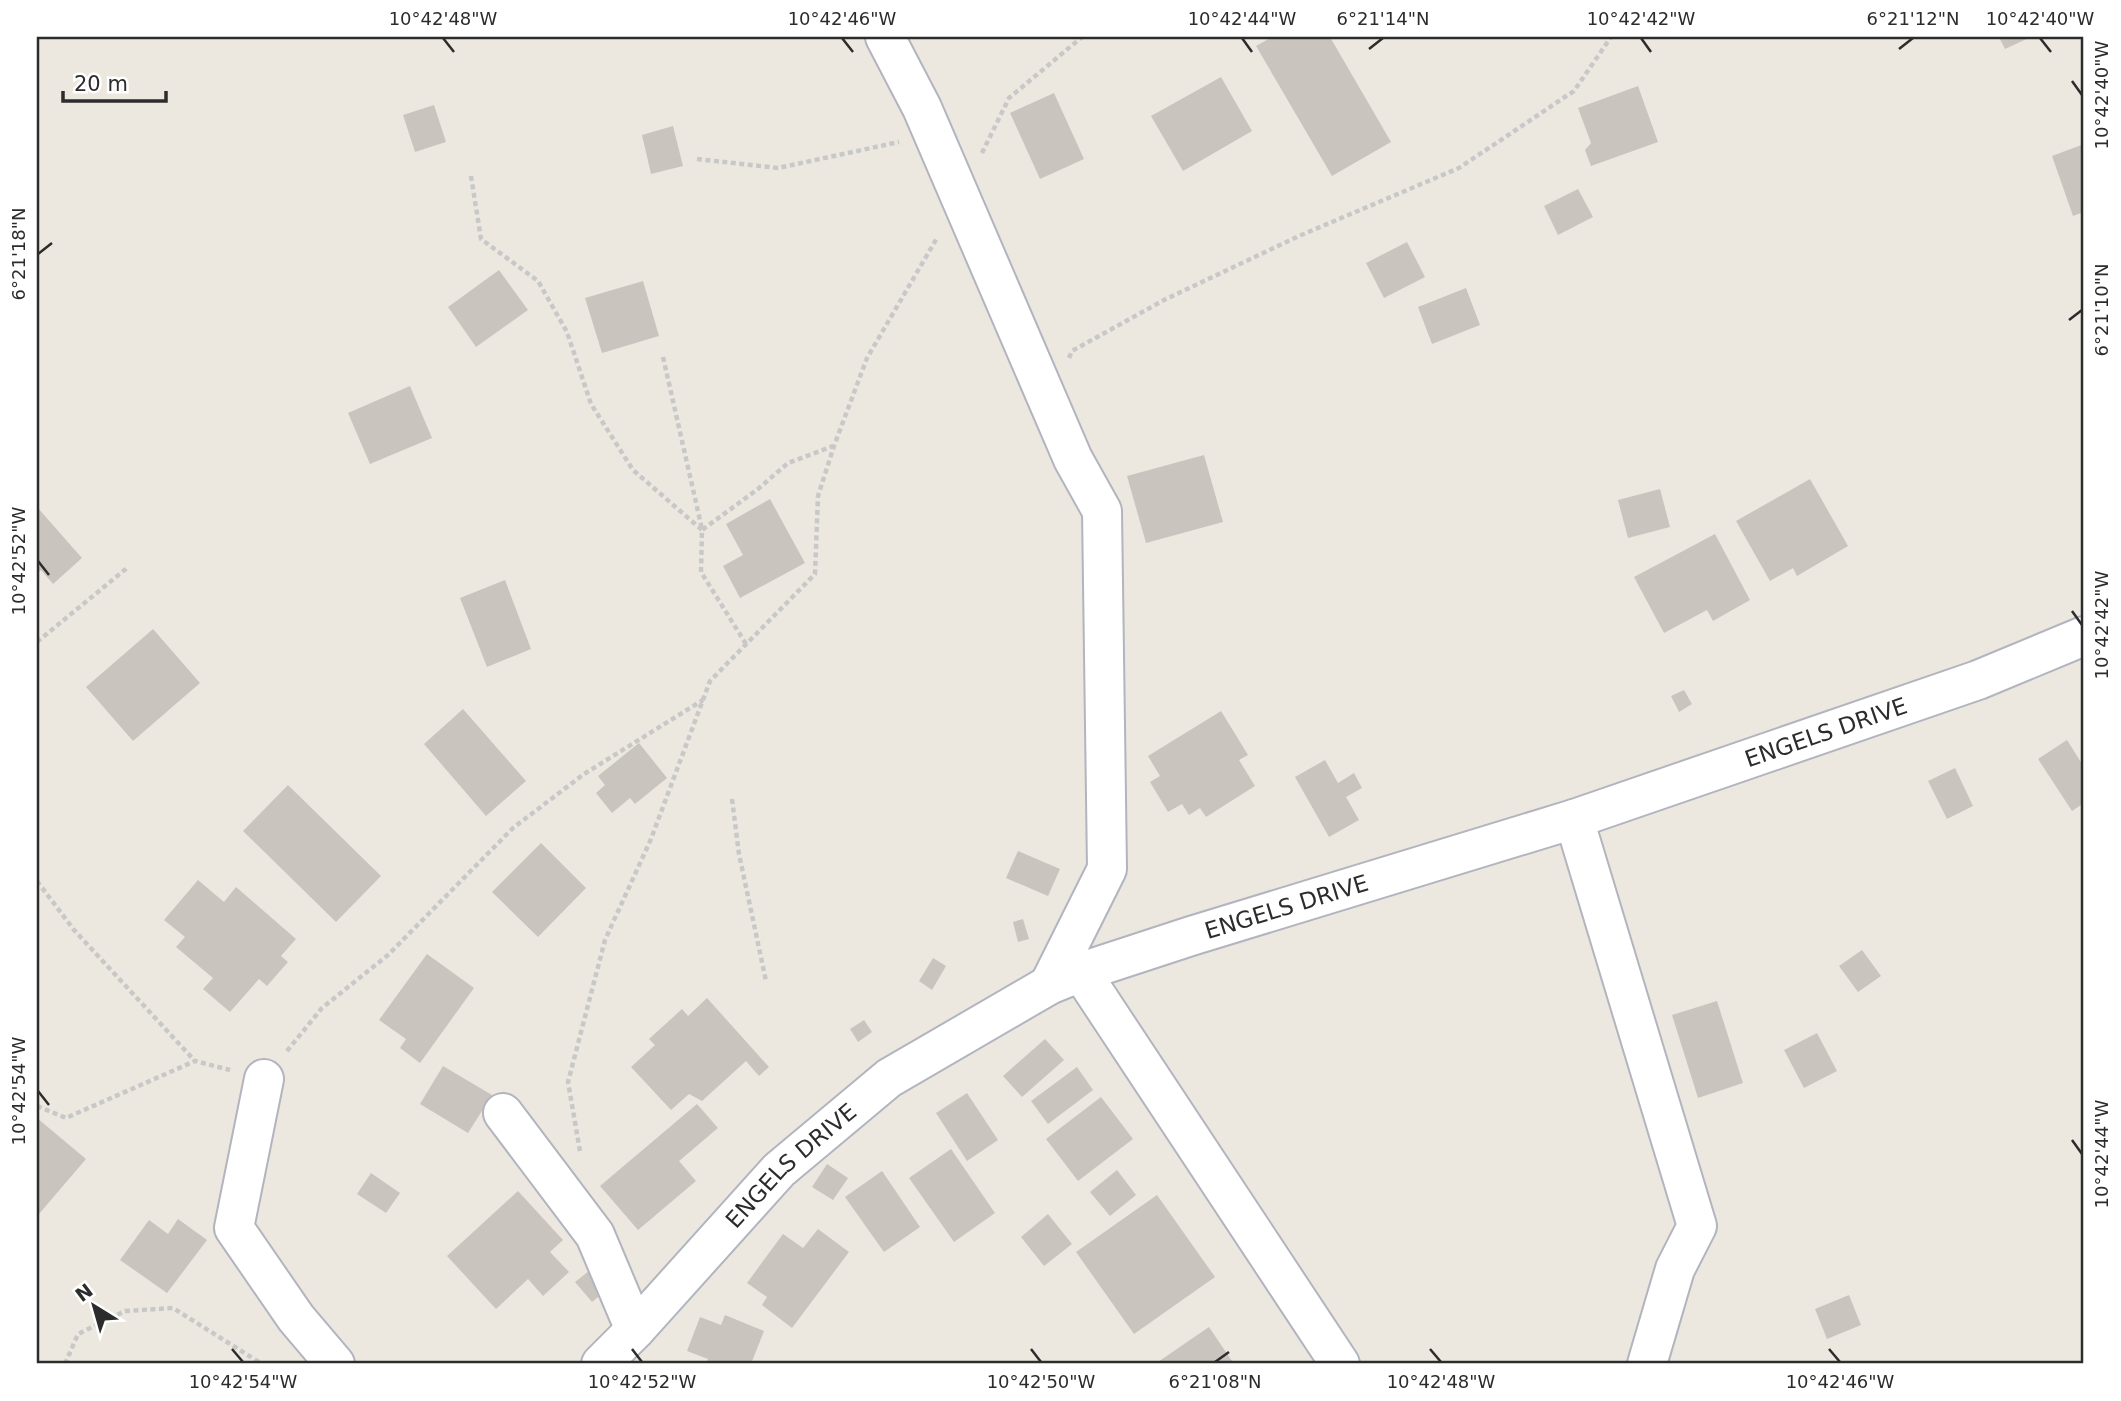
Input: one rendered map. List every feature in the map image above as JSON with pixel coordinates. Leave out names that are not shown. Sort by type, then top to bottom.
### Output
[{"type":"street","points":[[885,37],[934,135],[1073,459],[1102,511],[1107,869],[1065,978],[1340,1364]]},
{"type":"street","name":"ENGELS DRIVE","points":[[601,1364],[779,1170],[796,1155],[889,1078],[1065,978],[1191,936],[1574,819],[1978,680],[2084,636]]},
{"type":"street","points":[[1574,819],[1697,1226],[1675,1269],[1647,1364]]},
{"type":"street","points":[[264,1079],[234,1228],[296,1318],[335,1364]]},
{"type":"street","points":[[503,1113],[595,1235],[635,1330]]},
{"type":"path","points":[[581,1158],[568,1082],[605,940],[651,839],[710,681],[815,574],[818,496],[867,358],[960,197],[1009,98],[1082,37]]},
{"type":"path","points":[[1048,399],[1072,351],[1164,300],[1274,247],[1459,168],[1574,91],[1611,37]]},
{"type":"path","points":[[697,159],[778,168],[934,135]]},
{"type":"path","points":[[471,176],[481,239],[538,281],[567,332],[591,404],[633,470],[702,530]]},
{"type":"path","points":[[663,357],[702,530],[701,572],[746,644]]},
{"type":"path","points":[[702,530],[788,463],[834,446]]},
{"type":"path","points":[[37,642],[127,568]]},
{"type":"path","points":[[37,881],[74,930],[195,1061],[264,1079],[322,1008],[388,955],[513,828],[584,774],[703,700]]},
{"type":"path","points":[[732,799],[739,854],[766,981]]},
{"type":"path","points":[[37,1106],[66,1118],[195,1061]]},
{"type":"path","points":[[65,1364],[79,1334],[125,1311],[173,1308],[262,1364]]},
{"type":"building","points":[[1272,37],[1330,37],[1391,142],[1332,176],[1256,46]]},
{"type":"building","points":[[1999,37],[2031,37],[2005,49]]},
{"type":"building","points":[[1221,77],[1252,131],[1183,171],[1151,116]]},
{"type":"building","points":[[1638,86],[1658,142],[1591,166],[1585,150],[1591,143],[1578,108]]},
{"type":"building","points":[[1054,93],[1084,159],[1040,179],[1010,113]]},
{"type":"building","points":[[434,105],[446,142],[415,152],[403,115]]},
{"type":"building","points":[[673,126],[683,166],[651,174],[642,135]]},
{"type":"building","points":[[2084,144],[2084,212],[2073,216],[2052,156]]},
{"type":"building","points":[[1578,189],[1593,217],[1558,235],[1544,206]]},
{"type":"building","points":[[1407,242],[1425,277],[1384,298],[1366,263]]},
{"type":"building","points":[[499,270],[528,310],[476,347],[448,307]]},
{"type":"building","points":[[643,281],[659,336],[602,353],[585,298]]},
{"type":"building","points":[[1466,288],[1480,325],[1432,344],[1418,307]]},
{"type":"building","points":[[410,386],[432,438],[370,464],[348,413]]},
{"type":"building","points":[[1204,455],[1223,522],[1146,543],[1127,476]]},
{"type":"building","points":[[1810,479],[1848,546],[1797,576],[1793,568],[1770,581],[1736,521]]},
{"type":"building","points":[[1660,489],[1670,527],[1628,538],[1618,500]]},
{"type":"building","points":[[770,499],[805,563],[740,598],[723,566],[743,555],[726,524]]},
{"type":"building","points":[[37,507],[82,558],[53,584],[41,570],[37,574]]},
{"type":"building","points":[[1715,534],[1750,600],[1713,621],[1707,610],[1664,633],[1634,577]]},
{"type":"building","points":[[505,580],[531,649],[487,667],[460,598]]},
{"type":"building","points":[[153,629],[200,683],[133,741],[86,687]]},
{"type":"building","points":[[1684,690],[1692,704],[1679,712],[1671,696]]},
{"type":"building","points":[[463,709],[526,781],[486,816],[424,744]]},
{"type":"building","points":[[1221,711],[1248,755],[1239,760],[1255,786],[1206,817],[1200,808],[1189,815],[1182,804],[1168,812],[1150,782],[1160,776],[1148,756]]},
{"type":"building","points":[[2067,740],[2084,767],[2084,803],[2072,811],[2038,759]]},
{"type":"building","points":[[639,743],[667,778],[635,804],[630,798],[612,813],[596,793],[605,785],[598,776]]},
{"type":"building","points":[[1325,760],[1338,783],[1354,773],[1362,788],[1346,797],[1359,820],[1329,837],[1295,777]]},
{"type":"building","points":[[1955,768],[1973,806],[1947,819],[1928,781]]},
{"type":"building","points":[[288,785],[381,876],[336,922],[243,831]]},
{"type":"building","points":[[541,843],[586,888],[538,937],[492,892]]},
{"type":"building","points":[[1018,851],[1060,869],[1048,896],[1006,878]]},
{"type":"building","points":[[198,880],[224,902],[236,887],[296,939],[281,956],[288,962],[267,986],[259,979],[230,1012],[203,989],[213,978],[176,947],[185,937],[164,920]]},
{"type":"building","points":[[1023,919],[1029,939],[1018,942],[1013,922]]},
{"type":"building","points":[[1862,950],[1881,976],[1858,992],[1839,966]]},
{"type":"building","points":[[427,954],[474,988],[420,1063],[400,1048],[406,1039],[379,1020]]},
{"type":"building","points":[[933,958],[946,966],[932,990],[919,981]]},
{"type":"building","points":[[707,998],[769,1067],[759,1076],[746,1061],[702,1101],[689,1094],[671,1110],[631,1067],[655,1045],[649,1039],[682,1009],[688,1016]]},
{"type":"building","points":[[1717,1001],[1743,1083],[1698,1098],[1672,1015]]},
{"type":"building","points":[[864,1020],[872,1032],[858,1042],[850,1029]]},
{"type":"building","points":[[1817,1033],[1837,1071],[1804,1088],[1784,1050]]},
{"type":"building","points":[[1045,1039],[1064,1060],[1022,1097],[1003,1076]]},
{"type":"building","points":[[443,1066],[492,1095],[468,1133],[420,1104]]},
{"type":"building","points":[[1077,1067],[1093,1090],[1048,1124],[1031,1101]]},
{"type":"building","points":[[967,1093],[998,1140],[967,1161],[936,1113]]},
{"type":"building","points":[[1101,1097],[1133,1139],[1078,1181],[1046,1139]]},
{"type":"building","points":[[697,1104],[718,1128],[679,1161],[696,1181],[638,1230],[600,1186]]},
{"type":"building","points":[[37,1118],[86,1159],[39,1214],[37,1212]]},
{"type":"building","points":[[951,1149],[995,1213],[954,1242],[909,1178]]},
{"type":"building","points":[[827,1164],[848,1178],[833,1200],[812,1187]]},
{"type":"building","points":[[1117,1170],[1136,1195],[1110,1216],[1090,1192]]},
{"type":"building","points":[[882,1171],[920,1227],[884,1252],[845,1197]]},
{"type":"building","points":[[371,1173],[400,1193],[386,1213],[357,1194]]},
{"type":"building","points":[[518,1191],[563,1240],[550,1252],[569,1272],[543,1296],[528,1279],[496,1309],[447,1256]]},
{"type":"building","points":[[1157,1195],[1215,1277],[1134,1334],[1076,1252]]},
{"type":"building","points":[[1048,1214],[1072,1244],[1044,1266],[1021,1237]]},
{"type":"building","points":[[178,1219],[207,1240],[167,1293],[120,1260],[149,1220],[168,1234]]},
{"type":"building","points":[[818,1229],[849,1252],[792,1328],[762,1305],[767,1297],[747,1283],[783,1234],[803,1248]]},
{"type":"building","points":[[594,1267],[610,1287],[592,1302],[575,1282]]},
{"type":"building","points":[[1849,1295],[1861,1325],[1827,1339],[1815,1309]]},
{"type":"building","points":[[725,1315],[764,1331],[751,1364],[706,1364],[708,1359],[687,1351],[700,1317],[721,1325]]},
{"type":"building","points":[[1209,1327],[1234,1364],[1155,1364]]}]
